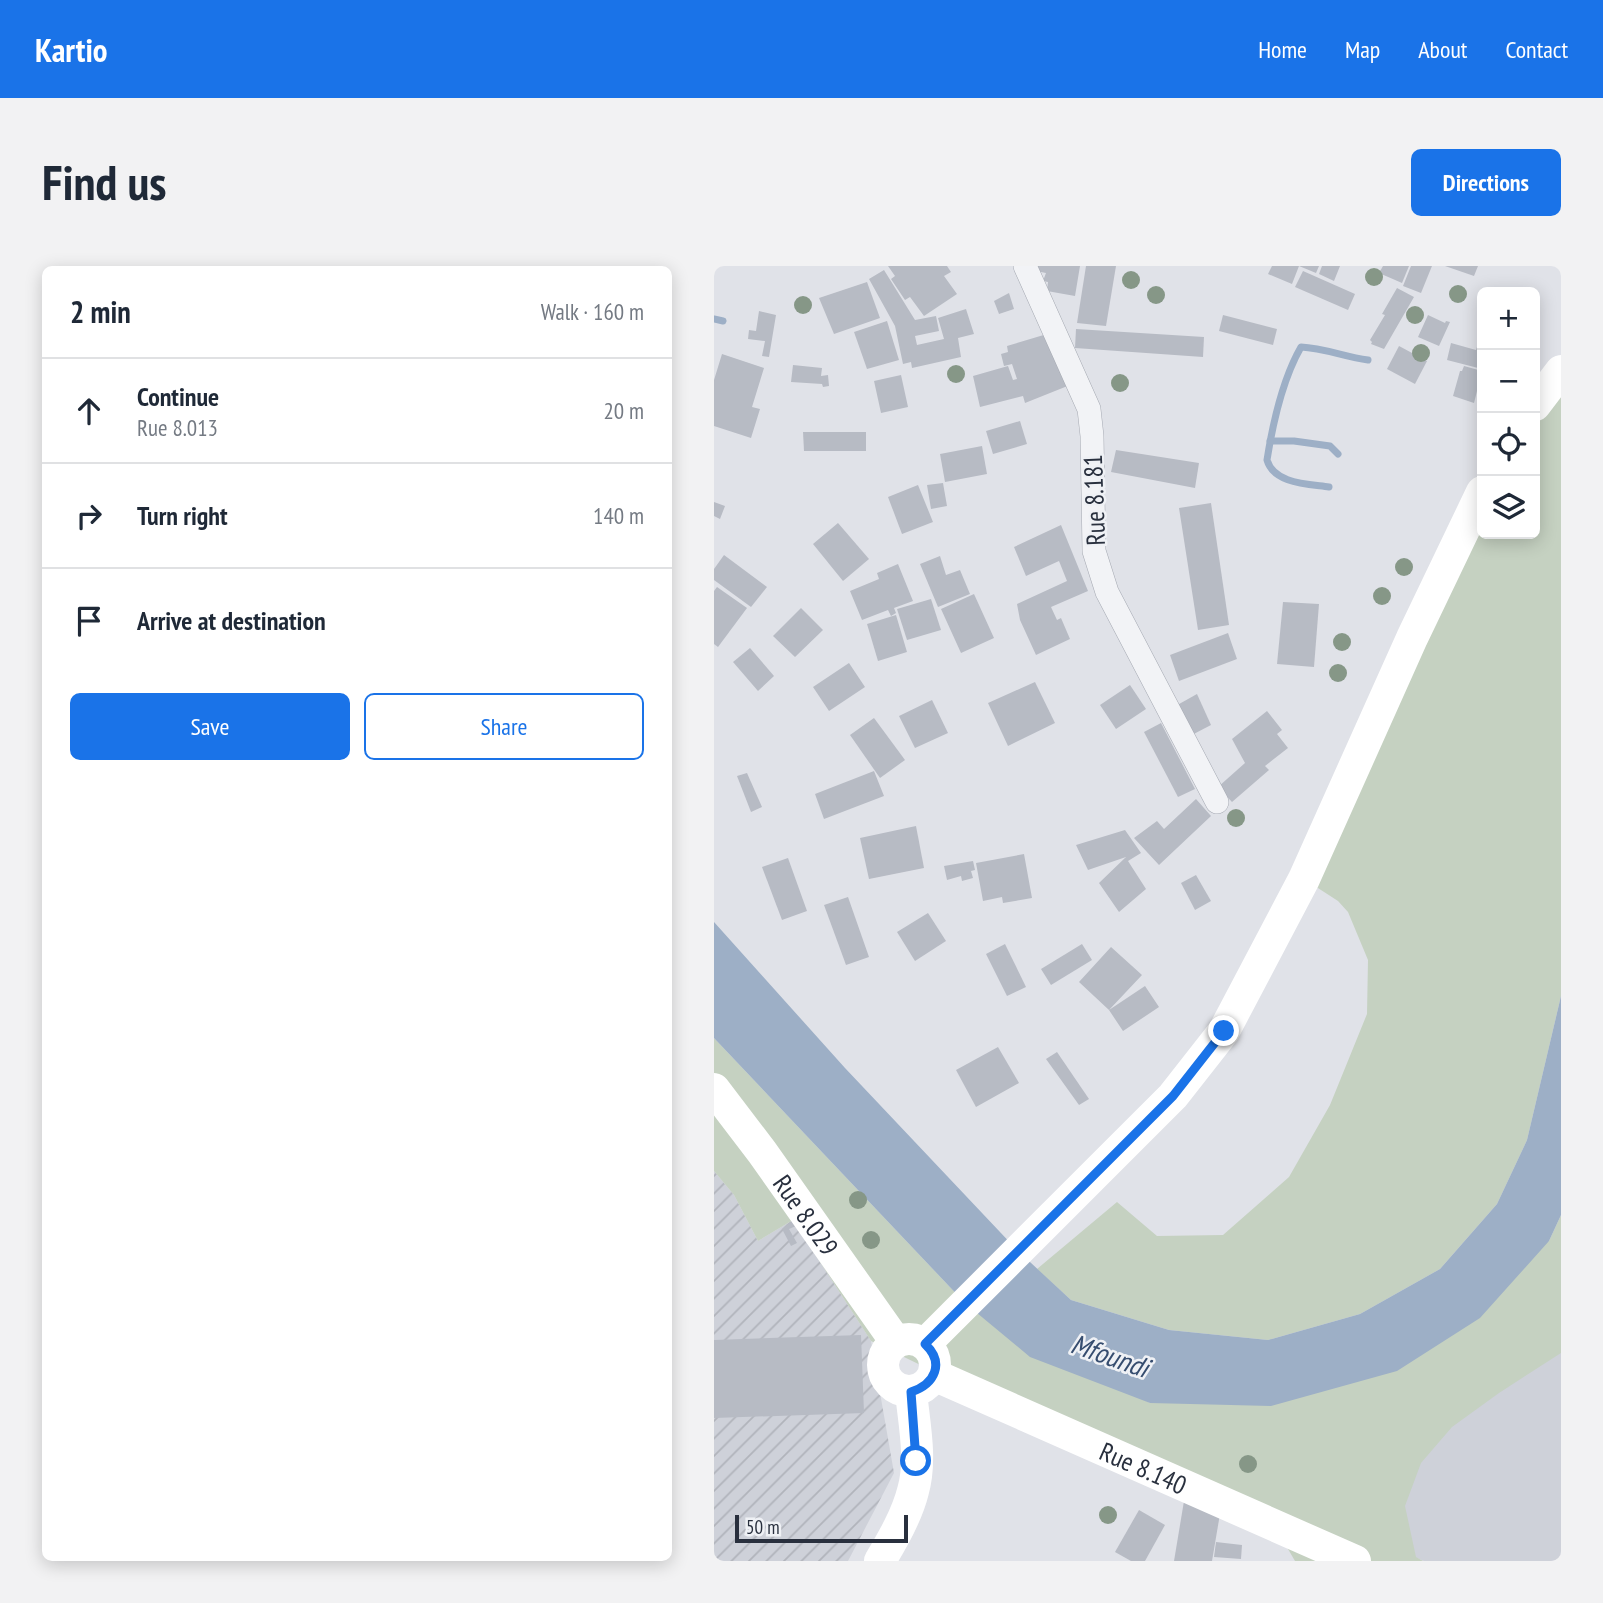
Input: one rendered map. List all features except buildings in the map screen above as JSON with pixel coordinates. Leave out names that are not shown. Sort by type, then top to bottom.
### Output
[{"type":"main road","points":[[1540,398],[1561,371]]},
{"type":"main road","points":[[923,1383],[900,1391],[890,1384],[884,1374],[886,1350],[910,1343],[964,1303],[1173,1096],[1224,1031],[1304,879],[1412,638],[1477,502]]},
{"type":"main road","name":"Rue 8.029","points":[[714,1088],[910,1343]]},
{"type":"main road","points":[[880,1561],[914,1490],[923,1383],[934,1357],[910,1343]]},
{"type":"main road","name":"Rue 8.140","points":[[923,1383],[1355,1561]]},
{"type":"street","name":"Rue 8.181","points":[[1025,266],[1089,409],[1094,551],[1107,592],[1217,802]]},
{"type":"shaded area","points":[[714,1171],[734,1195],[758,1241],[793,1220],[871,1341],[894,1473],[848,1561],[714,1561]]},
{"type":"shaded area","points":[[1561,1294],[1561,1561],[1424,1561],[1397,1550],[1278,1433]]},
{"type":"green space","points":[[1561,371],[1561,996],[1527,1140],[1497,1204],[1440,1269],[1360,1314],[1268,1340],[1169,1330],[1071,1300],[1037,1269],[1117,1202],[1157,1236],[1223,1235],[1289,1177],[1330,1105],[1367,1014],[1368,960],[1348,912],[1338,901],[1304,879],[1477,503],[1477,539],[1540,539],[1540,398]]},
{"type":"green space","points":[[714,1038],[965,1303],[1150,1403],[1549,1241],[1561,1215],[1561,1353],[1452,1427],[1421,1463],[1405,1506],[1416,1557],[1423,1561],[1295,1561],[1274,1525],[1009,1408],[871,1341],[793,1220],[758,1241],[734,1195],[714,1171]]},
{"type":"water","name":"Mfoundi","points":[[714,922],[845,1068],[1017,1250],[1071,1300],[1169,1330],[1268,1340],[1360,1314],[1440,1269],[1497,1204],[1527,1140],[1561,996],[1561,1215],[1549,1241],[1480,1318],[1397,1371],[1271,1406],[1150,1403],[1030,1357],[965,1303],[714,1038]]},
{"type":"waterway","points":[[714,319],[723,321]]},
{"type":"waterway","points":[[1329,487],[1284,478],[1271,468],[1267,460],[1283,387],[1301,347],[1368,360]]},
{"type":"waterway","points":[[1270,441],[1330,446],[1338,454]]},
{"type":"route","points":[[916,1461],[911,1392],[923,1388],[932,1380],[936,1368],[934,1357],[925,1344],[1173,1096],[1224,1031]]}]
